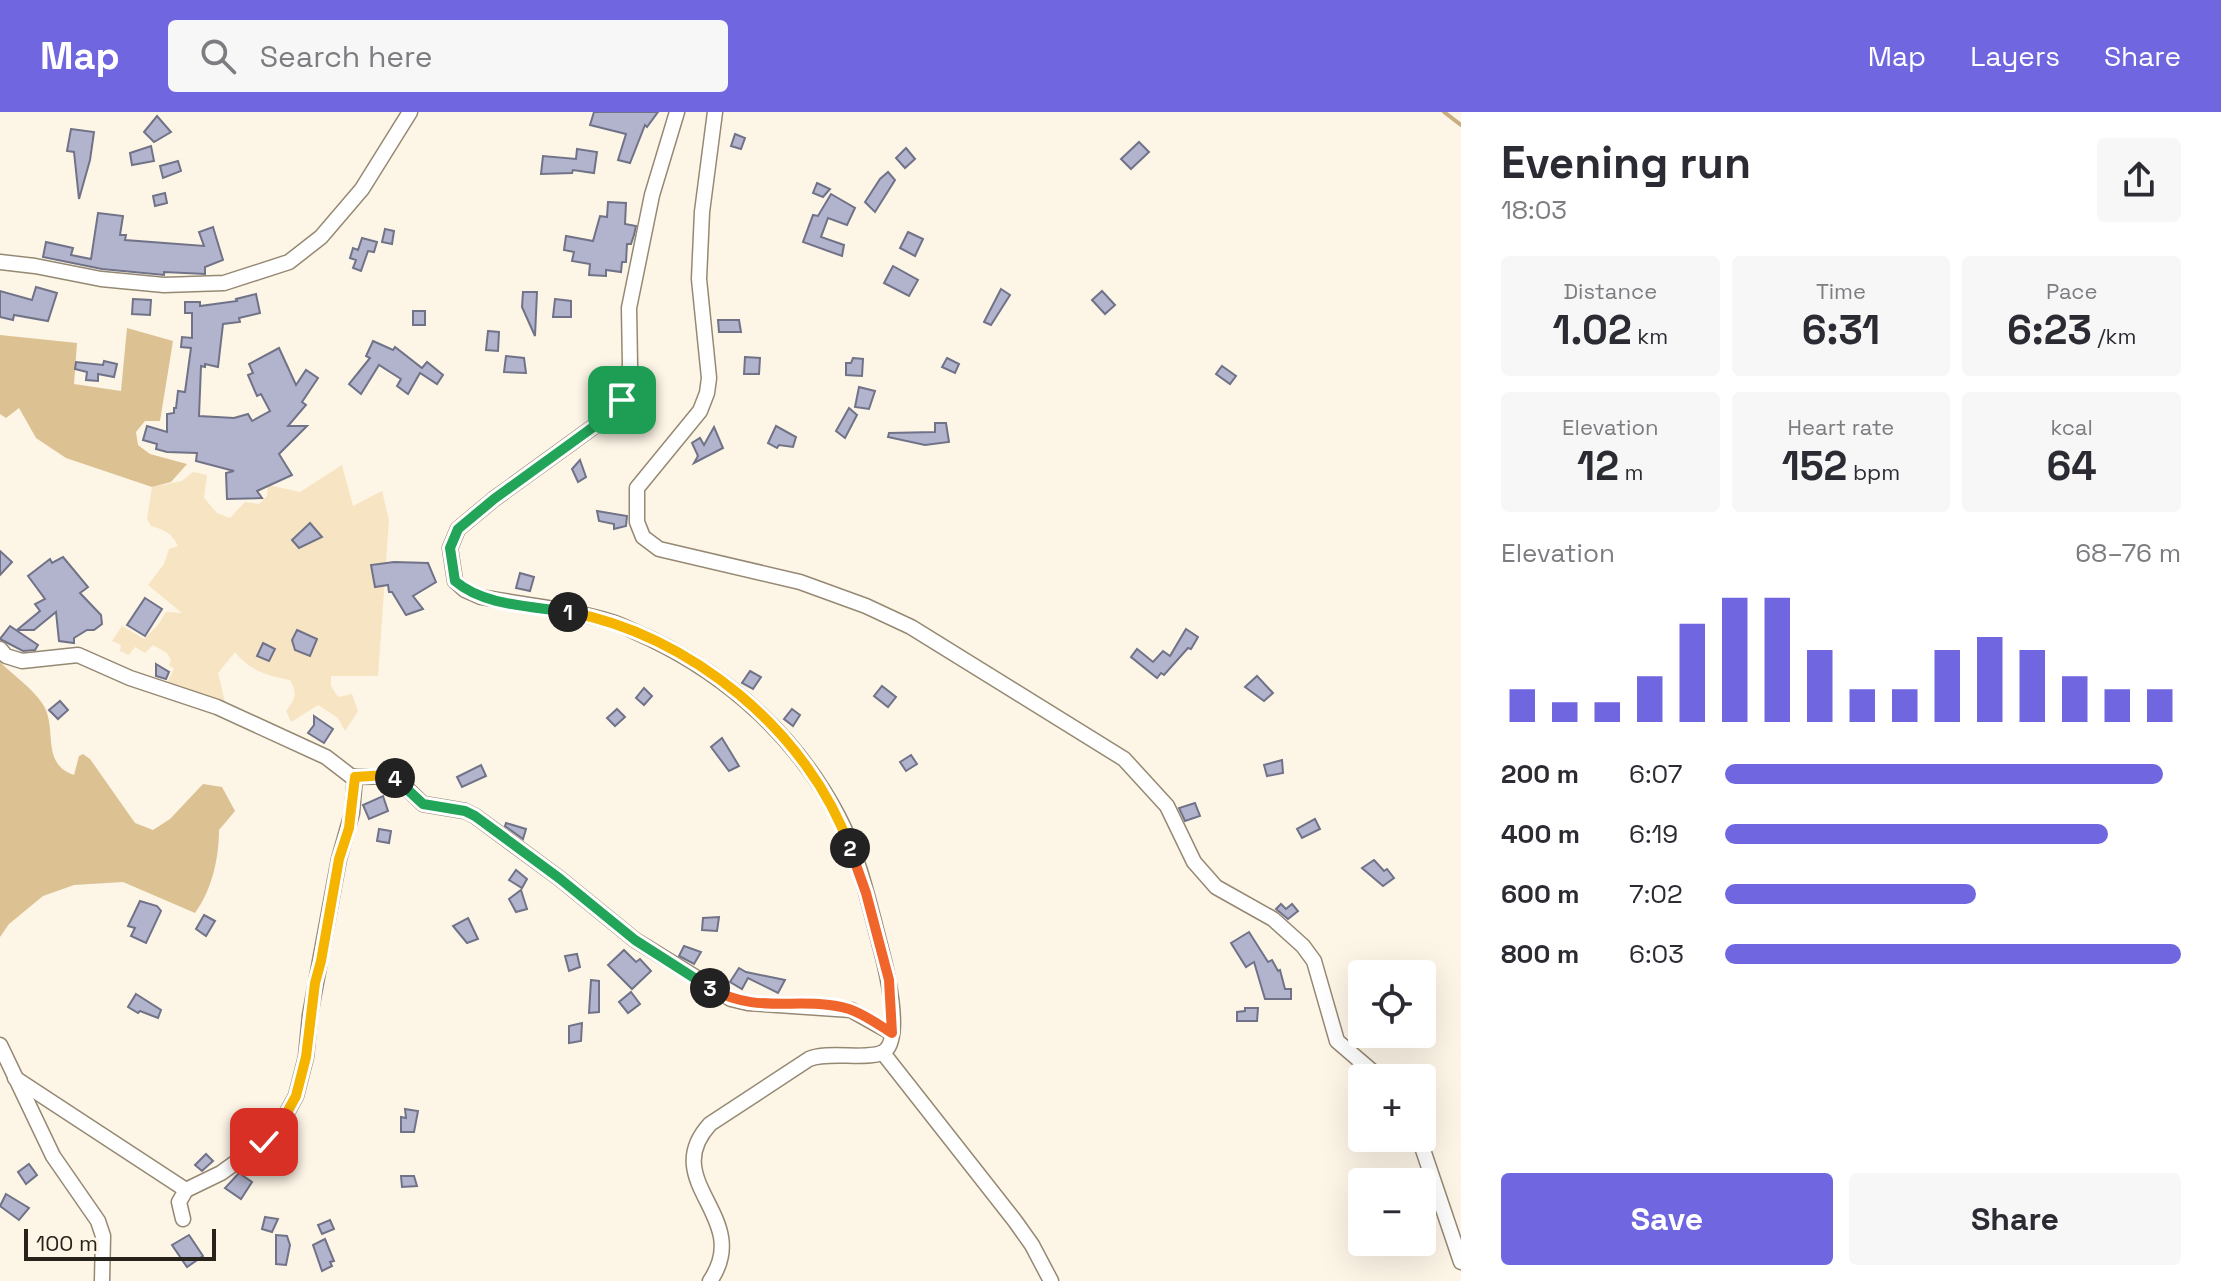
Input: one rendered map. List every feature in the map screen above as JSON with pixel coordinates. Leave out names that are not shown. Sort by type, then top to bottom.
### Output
[{"type":"street","points":[[0,262],[101,279],[164,285],[224,283],[289,262],[321,237],[362,189],[410,112]]},
{"type":"street","points":[[677,112],[652,195],[629,308],[630,365],[622,400],[607,417],[458,529],[450,548],[455,581],[465,590],[481,597],[615,622],[673,650],[724,682],[761,713],[817,780],[840,818],[866,893],[889,980],[892,1033],[889,1046],[883,1053],[820,1054],[710,1124],[701,1134],[692,1154],[693,1168],[718,1220],[722,1240],[721,1261],[710,1281]]},
{"type":"street","points":[[715,112],[702,212],[699,279],[709,378],[707,393],[700,411],[637,488],[637,522],[643,537],[659,549],[800,582],[877,611],[911,627],[1124,759],[1167,806],[1194,862],[1216,887],[1273,919],[1303,946],[1314,961],[1337,1041],[1364,1064]]},
{"type":"street","points":[[0,649],[6,656],[22,661],[78,655],[130,678],[217,707],[326,757],[355,777],[394,776],[423,804],[465,811],[475,816],[559,878],[635,940],[731,999],[748,1003],[851,1010],[892,1033]]},
{"type":"street","points":[[183,1219],[179,1202],[186,1190],[221,1173],[264,1142],[279,1127],[296,1096],[306,1057],[310,1015],[339,859],[349,828],[355,777]]},
{"type":"street","points":[[0,1045],[53,1156],[98,1221],[103,1236],[102,1281]]},
{"type":"street","points":[[883,1053],[1015,1221],[1051,1281]]},
{"type":"street","points":[[14,1077],[186,1190]]},
{"type":"street","points":[[1424,1152],[1461,1262]]},
{"type":"shaded area","points":[[127,328],[173,341],[160,421],[145,421],[136,432],[138,445],[150,454],[187,464],[171,482],[152,487],[66,458],[36,438],[19,408],[6,418],[0,414],[0,335],[77,343],[74,384],[121,391]]},
{"type":"shaded area","points":[[342,465],[353,506],[382,491],[389,520],[378,676],[331,676],[331,686],[338,697],[352,694],[358,711],[345,731],[338,718],[318,705],[291,722],[286,711],[294,696],[290,680],[260,671],[235,652],[218,673],[225,702],[166,685],[174,669],[169,665],[171,660],[167,653],[153,645],[145,653],[135,647],[129,655],[120,651],[121,645],[112,641],[122,626],[144,639],[166,612],[182,613],[148,585],[164,564],[169,549],[178,546],[171,535],[151,526],[147,519],[152,487],[182,481],[193,472],[207,475],[204,498],[217,513],[230,518],[245,502],[259,504],[267,496],[268,485],[300,492]]},
{"type":"shaded area","points":[[0,662],[42,703],[47,712],[57,762],[74,775],[79,756],[83,754],[90,759],[135,823],[153,830],[170,819],[203,784],[222,787],[235,811],[219,830],[213,873],[195,913],[123,882],[74,885],[43,896],[9,924],[0,937]]},
{"type":"building","points":[[594,112],[658,112],[647,127],[645,125],[630,163],[618,160],[626,134],[590,125]]},
{"type":"building","points":[[157,116],[171,132],[154,142],[144,132]]},
{"type":"building","points":[[71,129],[94,132],[79,199],[74,152],[67,151]]},
{"type":"building","points":[[735,134],[745,138],[741,149],[731,146]]},
{"type":"building","points":[[1139,142],[1149,152],[1131,169],[1121,159]]},
{"type":"building","points":[[151,146],[154,161],[132,165],[130,153]]},
{"type":"building","points":[[906,148],[915,159],[905,168],[896,158]]},
{"type":"building","points":[[577,149],[597,152],[594,173],[573,170],[572,173],[541,174],[543,156],[576,159]]},
{"type":"building","points":[[178,161],[181,171],[163,178],[160,166]]},
{"type":"building","points":[[888,172],[895,180],[875,212],[865,202]]},
{"type":"building","points":[[817,183],[830,189],[823,197],[813,193]]},
{"type":"building","points":[[165,193],[167,203],[155,206],[153,196]]},
{"type":"building","points":[[831,194],[855,208],[847,225],[828,218],[821,237],[844,245],[842,256],[803,242],[813,215],[818,216]]},
{"type":"building","points":[[608,202],[626,203],[625,224],[636,226],[634,235],[631,244],[627,244],[626,262],[622,262],[621,272],[606,270],[606,276],[589,275],[590,264],[572,261],[574,252],[564,250],[566,236],[593,241],[600,216],[607,217]]},
{"type":"building","points":[[98,213],[123,216],[120,235],[126,235],[125,240],[204,246],[199,232],[213,227],[223,260],[205,267],[205,274],[164,272],[164,275],[102,269],[43,257],[46,242],[73,248],[71,255],[91,259]]},
{"type":"building","points":[[385,229],[394,231],[392,244],[382,242]]},
{"type":"building","points":[[908,232],[923,239],[915,256],[900,248]]},
{"type":"building","points":[[362,238],[377,242],[374,252],[368,251],[361,271],[353,268],[356,260],[350,258],[353,248],[358,250]]},
{"type":"building","points":[[893,266],[918,280],[909,296],[884,283]]},
{"type":"building","points":[[36,287],[57,293],[48,321],[14,315],[13,320],[0,317],[0,291],[32,300]]},
{"type":"building","points":[[1001,289],[1010,295],[991,325],[984,322]]},
{"type":"building","points":[[1102,291],[1115,305],[1105,314],[1092,300]]},
{"type":"building","points":[[523,292],[537,292],[535,336],[522,307]]},
{"type":"building","points":[[256,294],[260,313],[239,318],[240,322],[223,324],[218,367],[201,366],[199,416],[234,418],[248,414],[252,421],[270,411],[261,394],[257,396],[248,375],[253,373],[249,364],[279,348],[296,385],[306,370],[318,378],[302,402],[306,405],[288,426],[307,426],[279,454],[292,475],[257,491],[262,498],[227,499],[226,473],[234,471],[196,461],[197,453],[167,452],[156,449],[157,444],[143,440],[147,426],[167,432],[167,414],[174,413],[178,391],[185,392],[191,348],[181,347],[182,337],[192,338],[192,313],[185,313],[185,302],[200,302],[200,306],[237,301]]},
{"type":"building","points":[[133,299],[151,300],[150,315],[132,314]]},
{"type":"building","points":[[555,299],[571,301],[571,317],[553,317]]},
{"type":"building","points":[[413,311],[425,311],[425,325],[413,325]]},
{"type":"building","points":[[718,320],[739,320],[741,332],[719,332]]},
{"type":"building","points":[[488,331],[499,332],[498,351],[486,350]]},
{"type":"building","points":[[373,341],[393,350],[395,347],[422,368],[427,362],[443,375],[437,384],[420,373],[408,394],[397,386],[401,379],[379,365],[361,394],[349,384],[370,358],[366,356]]},
{"type":"building","points":[[506,356],[524,358],[526,373],[504,372]]},
{"type":"building","points":[[745,357],[760,358],[759,374],[744,374]]},
{"type":"building","points":[[853,358],[863,359],[862,376],[846,375],[846,363],[851,363]]},
{"type":"building","points":[[947,358],[959,364],[955,373],[942,367]]},
{"type":"building","points":[[104,361],[117,364],[114,377],[98,374],[98,381],[86,380],[87,372],[75,369],[76,362],[103,365]]},
{"type":"building","points":[[1222,366],[1236,376],[1230,384],[1216,374]]},
{"type":"building","points":[[859,387],[875,391],[869,409],[855,407]]},
{"type":"building","points":[[849,408],[857,415],[845,438],[836,431]]},
{"type":"building","points":[[935,423],[946,423],[949,442],[925,445],[888,437],[889,433],[935,432]]},
{"type":"building","points":[[776,426],[796,437],[793,447],[779,445],[777,448],[768,443]]},
{"type":"building","points":[[714,427],[723,448],[694,463],[698,456],[692,443],[700,438],[704,445]]},
{"type":"building","points":[[580,460],[586,477],[578,482],[572,469]]},
{"type":"building","points":[[597,511],[627,516],[626,526],[614,529],[614,524],[599,521]]},
{"type":"building","points":[[310,523],[322,537],[299,548],[292,540]]},
{"type":"building","points":[[0,551],[12,562],[0,575]]},
{"type":"building","points":[[63,557],[88,587],[80,593],[101,615],[102,624],[74,638],[74,643],[59,641],[56,612],[34,630],[17,630],[40,611],[35,604],[45,599],[28,576],[50,559],[52,563]]},
{"type":"building","points":[[428,563],[436,582],[413,596],[423,609],[406,615],[392,592],[389,592],[388,585],[375,587],[371,565]]},
{"type":"building","points":[[520,573],[534,577],[530,591],[516,588]]},
{"type":"building","points":[[145,598],[162,609],[145,636],[127,625]]},
{"type":"building","points":[[10,626],[38,645],[35,650],[23,651],[0,639]]},
{"type":"building","points":[[1186,629],[1198,637],[1191,649],[1188,648],[1164,675],[1161,673],[1157,678],[1131,657],[1137,649],[1153,662],[1163,651],[1170,656]]},
{"type":"building","points":[[297,630],[317,639],[310,656],[295,650],[292,640]]},
{"type":"building","points":[[263,643],[275,649],[269,661],[257,656]]},
{"type":"building","points":[[156,664],[169,672],[166,679],[156,676]]},
{"type":"building","points":[[750,671],[761,677],[753,689],[742,683]]},
{"type":"building","points":[[1257,676],[1273,693],[1264,701],[1245,687]]},
{"type":"building","points":[[882,686],[896,697],[888,707],[874,696]]},
{"type":"building","points":[[644,688],[652,696],[644,705],[636,698]]},
{"type":"building","points":[[60,701],[68,710],[58,719],[49,710]]},
{"type":"building","points":[[617,709],[625,717],[615,726],[607,718]]},
{"type":"building","points":[[792,709],[800,715],[793,726],[784,719]]},
{"type":"building","points":[[314,716],[333,729],[324,743],[308,733],[314,725]]},
{"type":"building","points":[[722,738],[739,766],[729,771],[711,747]]},
{"type":"building","points":[[911,755],[917,764],[906,771],[900,762]]},
{"type":"building","points":[[1282,760],[1283,773],[1267,776],[1264,765]]},
{"type":"building","points":[[481,765],[486,776],[462,787],[457,777]]},
{"type":"building","points":[[383,796],[388,811],[369,819],[363,805]]},
{"type":"building","points":[[1195,803],[1200,816],[1185,821],[1179,808]]},
{"type":"building","points":[[1315,819],[1320,829],[1302,838],[1297,829]]},
{"type":"building","points":[[506,823],[526,829],[523,839],[505,826]]},
{"type":"building","points":[[379,829],[391,831],[389,843],[377,841]]},
{"type":"building","points":[[1374,860],[1394,878],[1383,886],[1362,868]]},
{"type":"building","points":[[516,870],[527,879],[522,888],[509,880]]},
{"type":"building","points":[[521,890],[527,909],[516,912],[509,899]]},
{"type":"building","points":[[140,901],[157,906],[161,911],[146,943],[131,936],[135,928],[128,926]]},
{"type":"building","points":[[1281,904],[1286,909],[1292,904],[1298,911],[1288,919],[1276,909]]},
{"type":"building","points":[[204,915],[215,921],[206,936],[196,929]]},
{"type":"building","points":[[719,917],[717,931],[702,930],[703,918]]},
{"type":"building","points":[[468,918],[478,939],[467,943],[453,926]]},
{"type":"building","points":[[1249,932],[1268,962],[1272,960],[1280,970],[1285,989],[1291,989],[1291,999],[1265,999],[1254,962],[1246,967],[1231,943]]},
{"type":"building","points":[[684,946],[701,952],[694,964],[679,956]]},
{"type":"building","points":[[624,950],[636,962],[640,959],[651,971],[632,989],[608,965]]},
{"type":"building","points":[[577,954],[580,967],[569,971],[565,956]]},
{"type":"building","points":[[739,968],[785,980],[778,993],[748,978],[742,989],[730,982]]},
{"type":"building","points":[[591,980],[599,981],[599,1012],[589,1013]]},
{"type":"building","points":[[631,992],[640,1004],[628,1013],[619,1002]]},
{"type":"building","points":[[136,994],[161,1010],[158,1018],[128,1007]]},
{"type":"building","points":[[1245,1008],[1258,1008],[1257,1021],[1237,1021],[1237,1012],[1245,1011]]},
{"type":"building","points":[[582,1023],[581,1041],[569,1043],[569,1026]]},
{"type":"building","points":[[405,1109],[418,1111],[414,1132],[401,1132],[401,1117],[406,1118]]},
{"type":"building","points":[[257,1112],[267,1115],[264,1127],[254,1124]]},
{"type":"building","points":[[206,1154],[213,1161],[202,1171],[195,1165]]},
{"type":"building","points":[[29,1164],[37,1175],[26,1184],[18,1172]]},
{"type":"building","points":[[239,1173],[252,1182],[241,1199],[225,1188]]},
{"type":"building","points":[[401,1176],[414,1176],[417,1186],[402,1187]]},
{"type":"building","points":[[6,1194],[29,1208],[19,1220],[0,1206]]},
{"type":"building","points":[[265,1217],[278,1219],[272,1232],[262,1229]]},
{"type":"building","points":[[330,1220],[334,1229],[322,1234],[318,1225]]},
{"type":"building","points":[[189,1235],[203,1256],[187,1267],[172,1245]]},
{"type":"building","points":[[276,1235],[287,1236],[290,1245],[286,1265],[276,1264]]},
{"type":"building","points":[[325,1239],[334,1261],[330,1262],[332,1266],[322,1271],[313,1245]]},
{"type":"waterway","points":[[1444,112],[1461,125]]},
{"type":"route","points":[[264,1142],[279,1127],[296,1096],[306,1057],[315,983],[339,859],[349,828],[355,777],[394,776],[423,804],[465,811],[475,816],[559,878],[635,940],[731,999],[748,1003],[851,1010],[892,1033],[889,980],[866,893],[840,818],[817,780],[761,713],[724,682],[673,650],[615,622],[481,597],[465,590],[455,581],[450,548],[458,529],[607,417],[622,400]]}]
